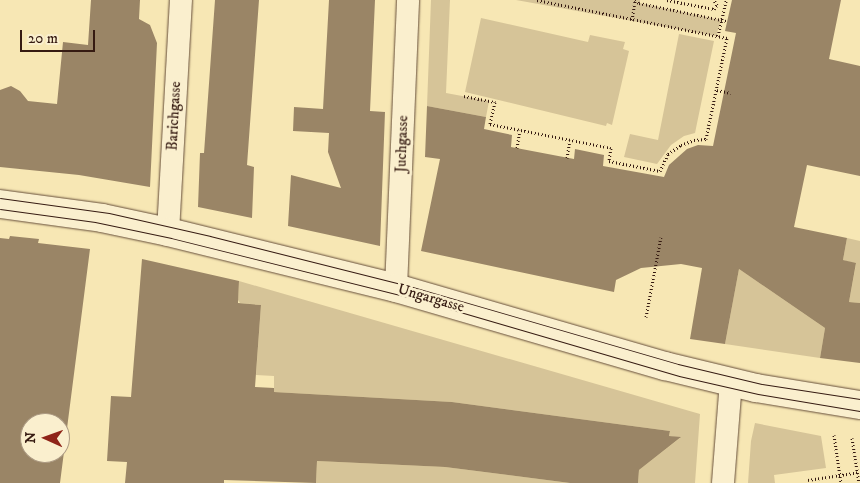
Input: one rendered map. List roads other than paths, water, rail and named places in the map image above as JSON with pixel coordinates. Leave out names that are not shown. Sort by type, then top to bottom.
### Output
[{"type":"main road","name":"Ungargasse","points":[[0,204],[102,218],[168,232],[396,288],[665,366],[788,394],[860,405]]},
{"type":"street","name":"Barichgasse","points":[[168,232],[180,0]]},
{"type":"street","name":"Juchgasse","points":[[396,288],[408,0]]},
{"type":"street","points":[[723,483],[731,382]]},
{"type":"tram line","points":[[0,198],[109,213],[210,236],[413,287],[678,364],[762,384],[860,399]]},
{"type":"tram line","points":[[0,209],[95,222],[171,238],[419,300],[679,376],[758,394],[860,411]]}]
